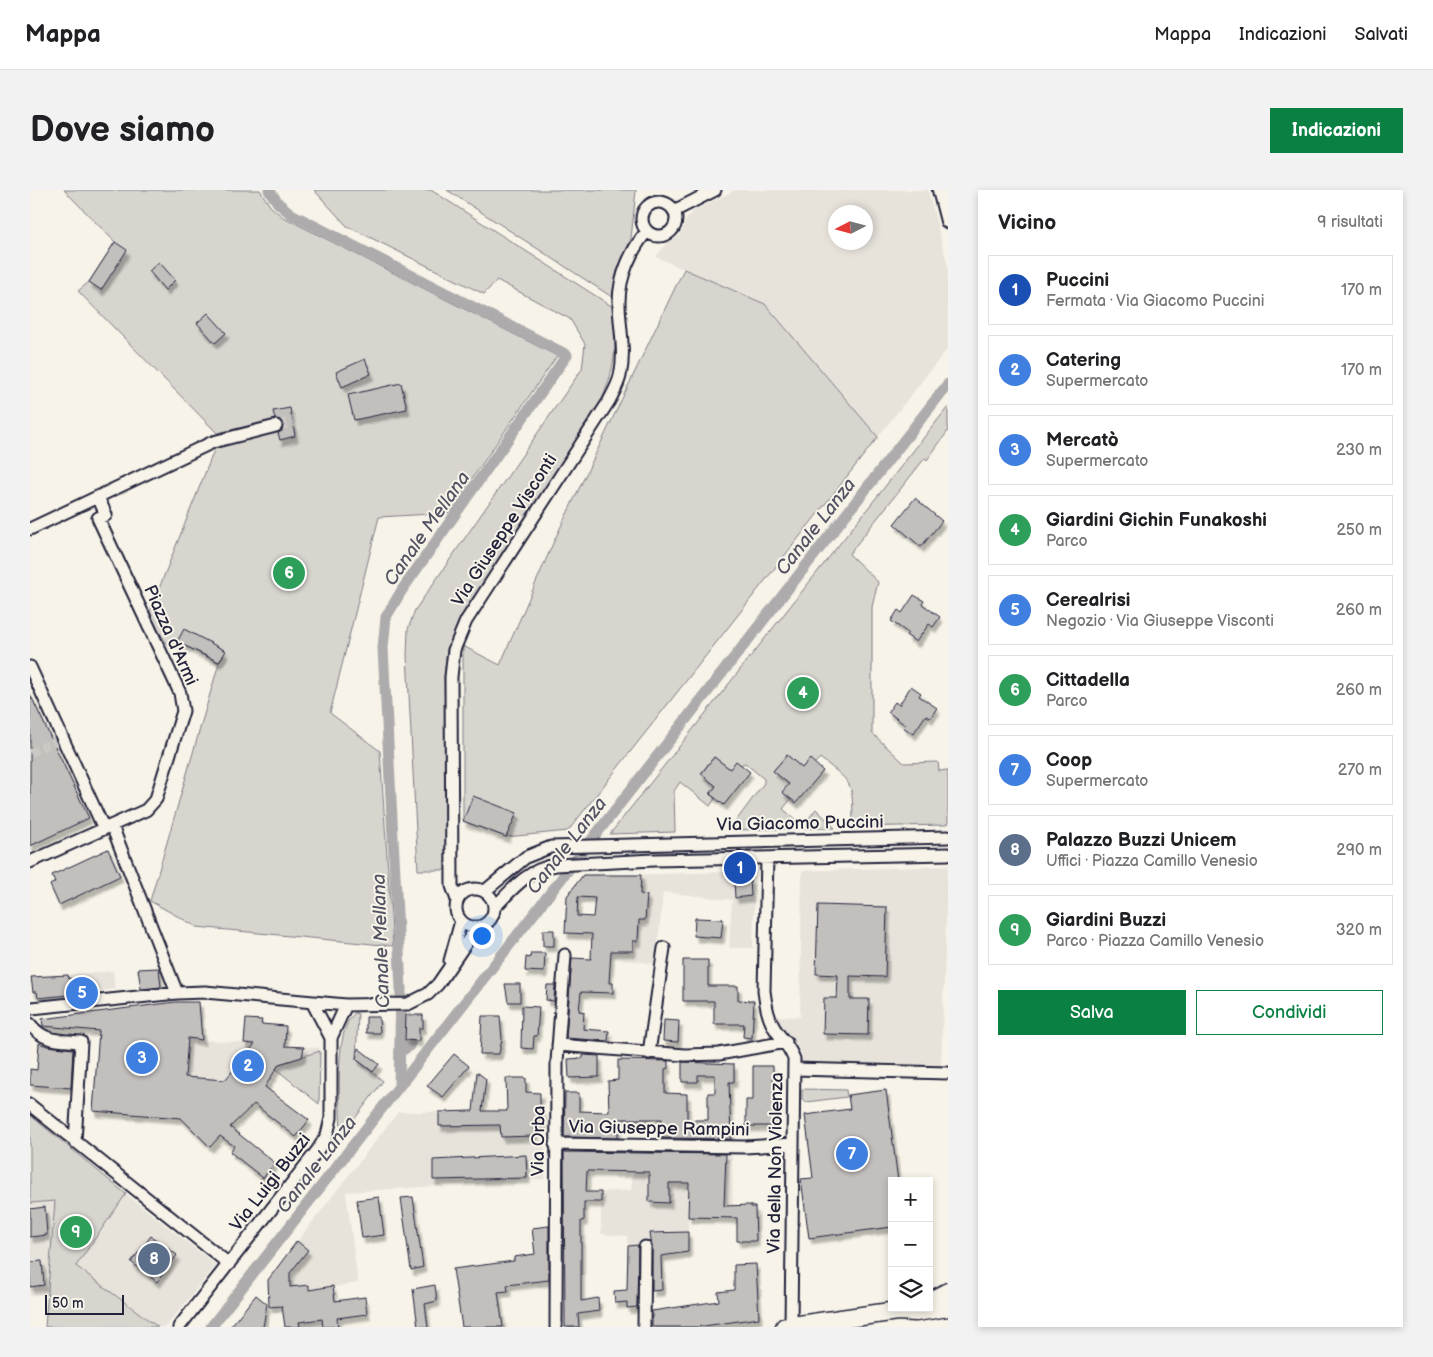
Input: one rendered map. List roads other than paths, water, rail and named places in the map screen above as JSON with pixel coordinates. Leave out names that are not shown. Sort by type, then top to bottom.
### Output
[{"type":"main road","points":[[933,1300],[948,1292]]},
{"type":"main road","points":[[933,1309],[948,1307]]},
{"type":"main road","points":[[792,1326],[888,1312]]},
{"type":"street","points":[[650,190],[654,202]]},
{"type":"street","points":[[674,211],[715,190]]},
{"type":"street","points":[[940,190],[948,221]]},
{"type":"street","points":[[654,202],[665,203],[674,211],[675,222],[669,232],[658,235],[647,231],[642,217],[646,208],[654,202]]},
{"type":"street","name":"Via Giuseppe Visconti","points":[[457,900],[452,886],[451,677],[454,650],[466,621],[609,401],[620,377],[623,351],[619,302],[620,287],[625,270],[640,240],[647,231]]},
{"type":"street","points":[[30,530],[144,477],[213,442],[276,426]]},
{"type":"street","name":"Piazza d'Armi","points":[[98,497],[106,515],[98,518],[180,693],[183,711],[156,799],[146,810],[108,827]]},
{"type":"street","points":[[30,667],[108,827],[176,993]]},
{"type":"street","points":[[30,862],[108,827]]},
{"type":"street","name":"Via Giacomo Puccini","points":[[485,891],[526,857],[551,848],[595,845],[948,837]]},
{"type":"street","points":[[654,844],[654,860]]},
{"type":"street","name":"Via Giacomo Puccini","points":[[495,907],[526,877],[545,867],[556,865],[654,860],[948,854]]},
{"type":"street","name":"Via della Non Violenza","points":[[767,858],[764,991],[766,1011],[776,1032],[786,1042],[794,1059],[792,1326]]},
{"type":"street","points":[[453,867],[460,880],[471,889]]},
{"type":"street","points":[[471,889],[485,891],[490,895],[495,907],[494,913],[488,923],[477,927],[465,925],[460,921],[456,909],[457,900],[465,891],[471,889]]},
{"type":"street","points":[[446,972],[460,921]]},
{"type":"street","points":[[31,1009],[176,993],[205,992],[346,1005],[408,1004],[428,994],[446,972],[477,927]]},
{"type":"street","points":[[649,1053],[664,948]]},
{"type":"street","name":"Via Orba","points":[[556,1327],[555,1144],[558,1045],[565,956]]},
{"type":"street","name":"Via Luigi Buzzi","points":[[312,1002],[331,1038]]},
{"type":"street","name":"Via Luigi Buzzi","points":[[179,1327],[317,1151],[327,1135],[331,1118],[331,1038],[346,1005]]},
{"type":"street","points":[[30,1024],[38,1035],[50,1040],[81,1042],[75,1142]]},
{"type":"street","points":[[558,1045],[684,1055],[720,1054],[786,1042]]},
{"type":"street","points":[[794,1070],[948,1073]]},
{"type":"street","points":[[30,1105],[229,1264]]},
{"type":"street","name":"Via Giuseppe Rampini","points":[[555,1144],[734,1147],[793,1144]]},
{"type":"street","points":[[644,1327],[645,1246]]},
{"type":"waterway","name":"Canale Mellana","points":[[269,190],[278,203],[291,214],[567,355],[402,590],[386,617],[383,648],[401,988],[399,1086]]},
{"type":"waterway","name":"Canale Lanza","points":[[211,1327],[948,384]]},
{"type":"waterway","points":[[400,1052],[409,1046],[411,1041]]},
{"type":"tunnel","points":[[276,426],[293,422]]},
{"type":"tunnel","points":[[30,753],[62,738]]},
{"type":"place","name":"Cittadella","points":[[289,573]]},
{"type":"place","name":"Giardini Gichin Funakoshi","points":[[803,693]]},
{"type":"place","name":"Puccini","points":[[740,868]]},
{"type":"place","name":"Cerealrisi","points":[[82,993]]},
{"type":"place","name":"Mercatò","points":[[142,1058]]},
{"type":"place","name":"Catering","points":[[248,1066]]},
{"type":"place","name":"Coop","points":[[852,1154]]},
{"type":"place","name":"Giardini Buzzi","points":[[76,1232]]},
{"type":"place","name":"Palazzo Buzzi Unicem","points":[[154,1259]]}]
